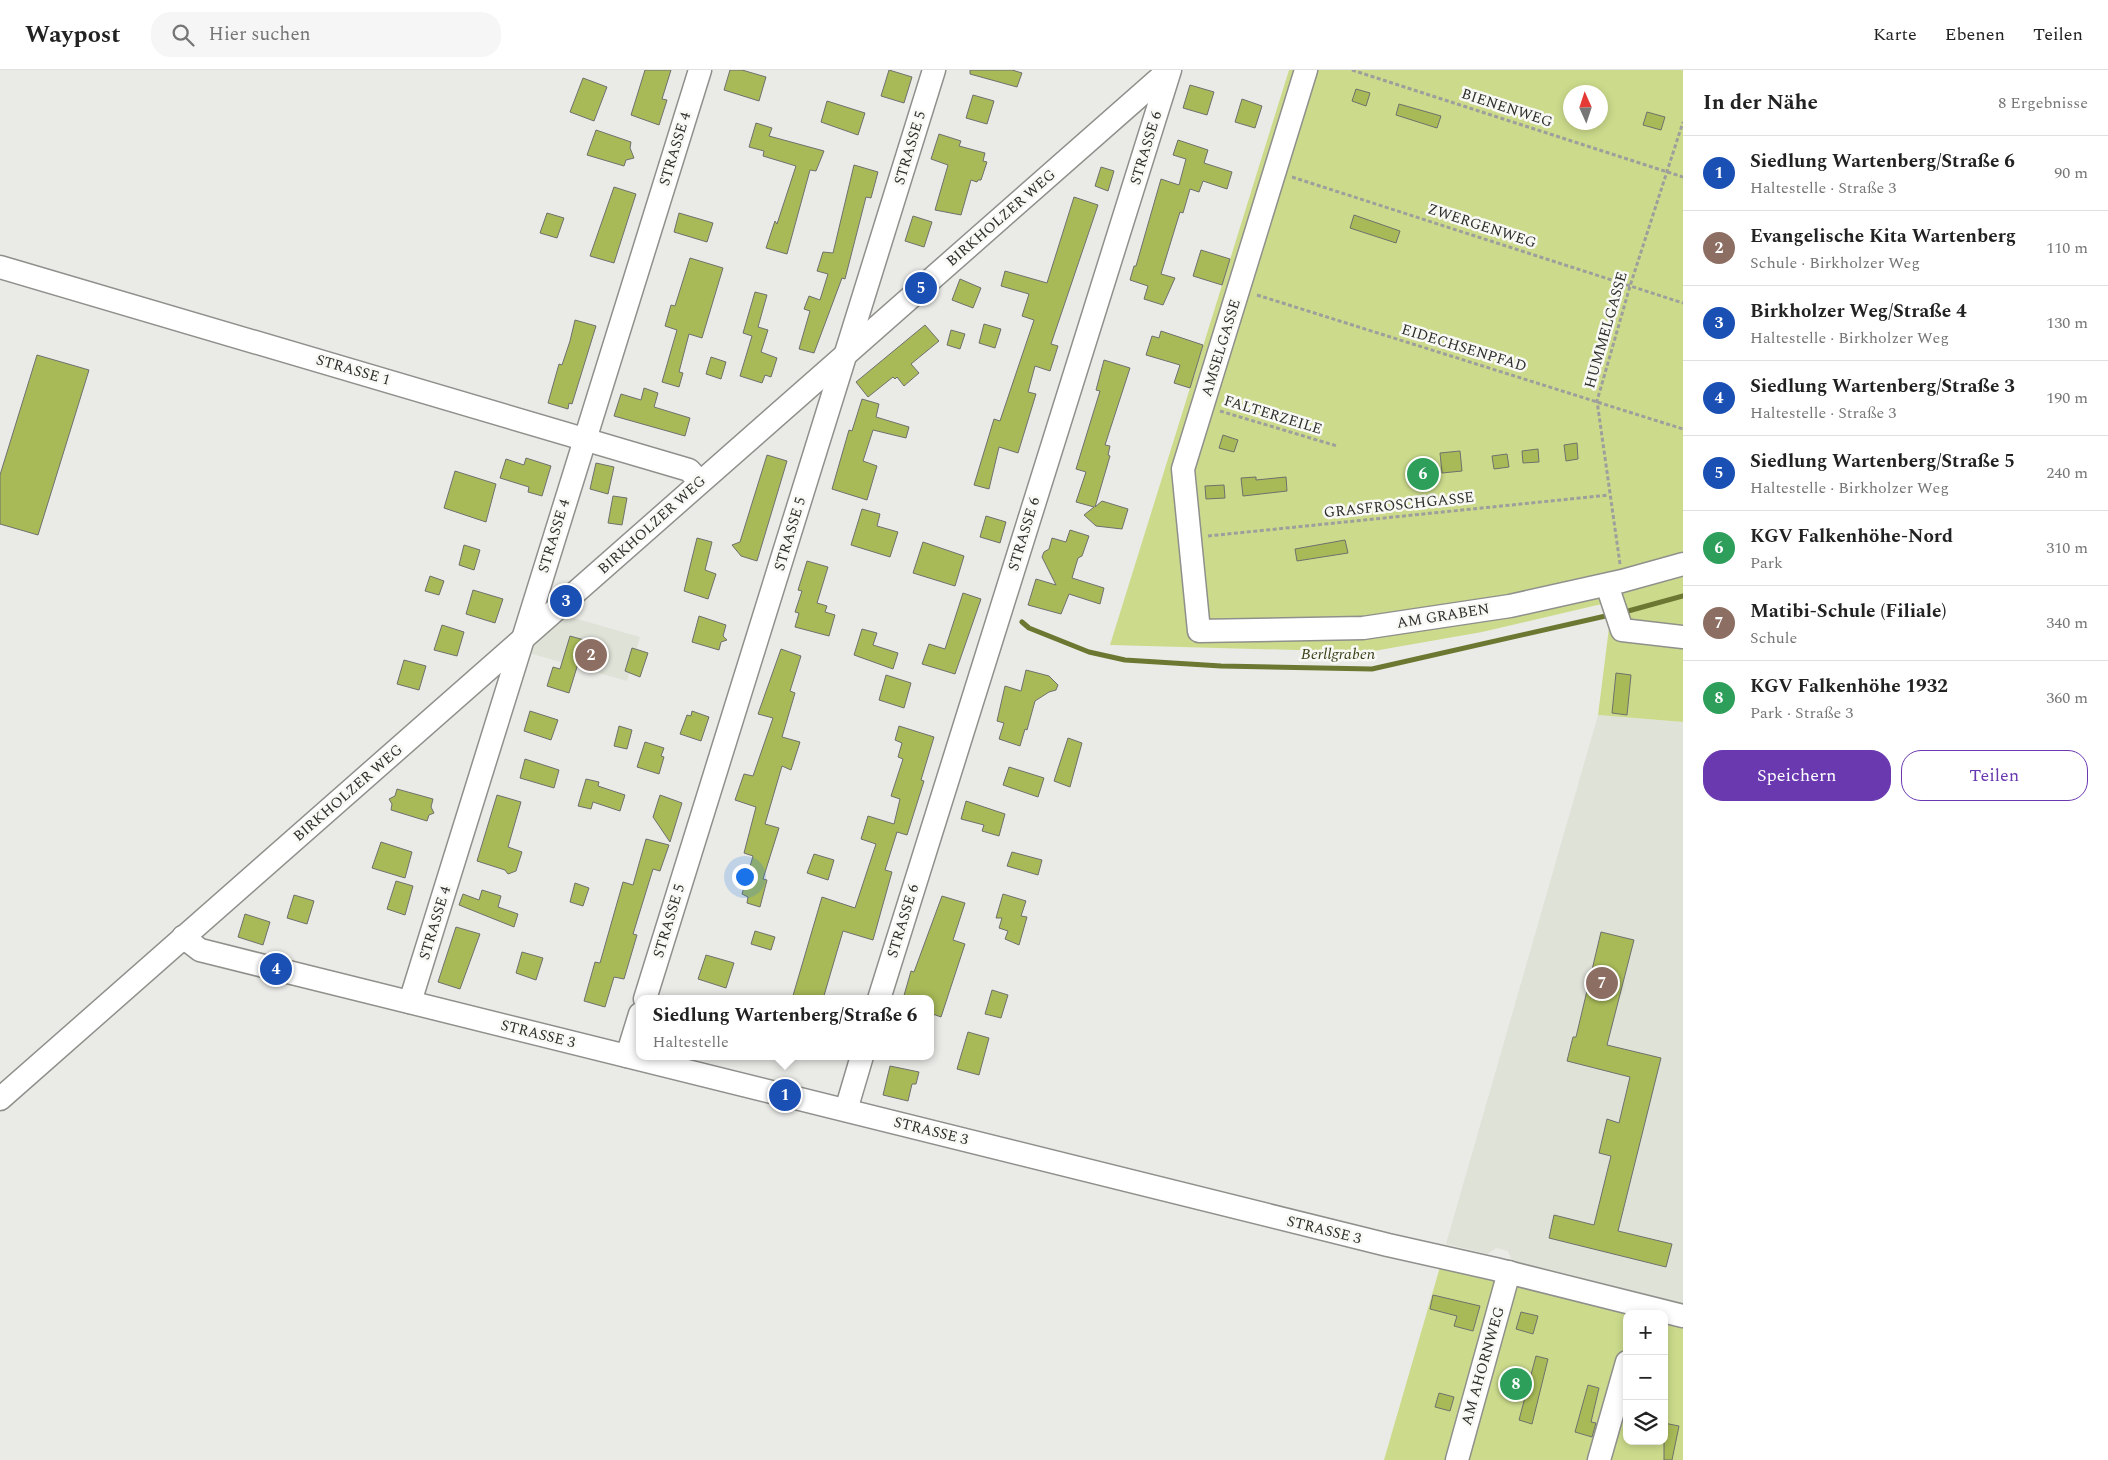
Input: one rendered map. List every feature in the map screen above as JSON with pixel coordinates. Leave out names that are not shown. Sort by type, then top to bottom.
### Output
[{"type":"street","name":"STRASSE 4","points":[[410,1002],[700,70]]},
{"type":"street","name":"STRASSE 5","points":[[646,995],[934,70]]},
{"type":"street","name":"BIRKHOLZER WEG","points":[[0,1098],[1170,70]]},
{"type":"street","name":"STRASSE 6","points":[[880,995],[1170,70]]},
{"type":"street","name":"AMSELGASSE","points":[[1199,631],[1183,469],[1306,70]]},
{"type":"street","name":"STRASSE 1","points":[[0,267],[585,438],[689,470],[700,482]]},
{"type":"street","name":"AM GRABEN","points":[[1199,631],[1363,628],[1510,606],[1615,583],[1683,564]]},
{"type":"street","points":[[1615,583],[1622,630],[1683,637]]},
{"type":"street","name":"STRASSE 3","points":[[183,938],[200,950],[636,1058]]},
{"type":"street","points":[[627,1056],[636,1027]]},
{"type":"street","name":"STRASSE 3","points":[[643,1060],[1436,1256],[1509,1272],[1641,1310]]},
{"type":"street","points":[[846,1110],[861,1060]]},
{"type":"street","name":"AM AHORNWEG","points":[[1457,1460],[1509,1272]]},
{"type":"street","name":"STRASSE 3","points":[[1668,1314],[1683,1316]]},
{"type":"street","points":[[1599,1460],[1623,1376]]},
{"type":"path","name":"BIENENWEG","points":[[1352,70],[1683,177]]},
{"type":"path","name":"HUMMELGASSE","points":[[1615,583],[1609,495],[1597,400],[1630,286],[1683,122]]},
{"type":"path","name":"ZWERGENWEG","points":[[1275,171],[1683,303]]},
{"type":"path","name":"EIDECHSENPFAD","points":[[1239,290],[1597,400],[1683,429]]},
{"type":"path","name":"FALTERZEILE","points":[[1203,406],[1337,446]]},
{"type":"path","name":"GRASFROSCHGASSE","points":[[1190,538],[1609,495]]},
{"type":"shaded area","points":[[567,616],[640,637],[627,681],[529,653],[530,648]]},
{"type":"shaded area","points":[[1598,715],[1683,722],[1683,1305],[1512,1261],[1508,1251],[1496,1248],[1487,1254],[1446,1244]]},
{"type":"green space","points":[[1289,70],[1683,70],[1683,722],[1598,715],[1610,620],[1606,603],[1482,632],[1368,652],[1110,645]]},
{"type":"green space","points":[[1440,1267],[1623,1312],[1623,1445],[1668,1445],[1668,1323],[1683,1327],[1683,1460],[1384,1460]]},
{"type":"building","points":[[645,70],[671,70],[662,99],[667,100],[659,125],[631,115]]},
{"type":"building","points":[[730,70],[742,70],[766,77],[759,101],[724,90]]},
{"type":"building","points":[[889,70],[912,77],[904,103],[881,96]]},
{"type":"building","points":[[970,70],[1012,70],[1022,73],[1017,87],[970,74]]},
{"type":"building","points":[[583,78],[607,87],[594,121],[570,112]]},
{"type":"building","points":[[1190,85],[1214,92],[1207,115],[1183,108]]},
{"type":"building","points":[[1356,89],[1370,93],[1366,106],[1352,101]]},
{"type":"building","points":[[973,95],[994,101],[987,124],[966,118]]},
{"type":"building","points":[[1242,99],[1262,106],[1255,128],[1235,122]]},
{"type":"building","points":[[827,101],[865,113],[858,135],[821,122]]},
{"type":"building","points":[[1399,104],[1441,116],[1437,128],[1396,115]]},
{"type":"building","points":[[1647,112],[1665,117],[1661,130],[1643,125]]},
{"type":"building","points":[[756,123],[772,128],[769,136],[824,151],[816,171],[810,170],[787,254],[766,248],[775,221],[777,224],[796,166],[763,156],[764,151],[749,147]]},
{"type":"building","points":[[596,130],[631,142],[630,148],[634,158],[626,160],[624,166],[587,155]]},
{"type":"building","points":[[939,134],[961,141],[959,146],[985,153],[983,161],[987,162],[981,180],[977,182],[971,180],[961,215],[935,210],[948,165],[931,159]]},
{"type":"building","points":[[1178,140],[1208,150],[1204,163],[1232,172],[1227,189],[1203,181],[1199,192],[1190,189],[1183,213],[1180,212],[1161,274],[1175,278],[1163,305],[1144,299],[1148,286],[1130,280],[1134,266],[1136,266],[1161,179],[1179,185],[1186,159],[1173,155]]},
{"type":"building","points":[[854,165],[878,172],[871,198],[866,197],[845,279],[842,278],[814,353],[799,349],[810,311],[804,309],[809,296],[820,300],[828,274],[817,271],[823,252],[833,253]]},
{"type":"building","points":[[1101,167],[1114,171],[1108,191],[1095,186]]},
{"type":"building","points":[[614,187],[636,194],[614,263],[590,256]]},
{"type":"building","points":[[1074,197],[1098,205],[1051,344],[1058,346],[1050,371],[1035,366],[1028,392],[1036,394],[1018,453],[999,447],[989,489],[974,485],[994,419],[1000,421],[1034,320],[1022,316],[1029,294],[1001,286],[1005,271],[1047,283]]},
{"type":"building","points":[[547,213],[564,218],[557,238],[540,233]]},
{"type":"building","points":[[679,213],[713,223],[707,242],[674,232]]},
{"type":"building","points":[[1354,215],[1400,231],[1396,243],[1350,228]]},
{"type":"building","points":[[913,216],[932,222],[924,247],[905,241]]},
{"type":"building","points":[[1201,250],[1230,259],[1222,285],[1193,276]]},
{"type":"building","points":[[690,258],[723,268],[702,338],[689,334],[679,372],[683,373],[679,387],[662,382],[677,330],[665,326],[671,305],[675,306]]},
{"type":"building","points":[[960,279],[981,288],[973,308],[952,300]]},
{"type":"building","points":[[755,292],[767,295],[758,327],[768,330],[761,352],[777,358],[771,377],[765,375],[762,383],[740,376],[752,336],[743,333]]},
{"type":"building","points":[[575,320],[596,326],[572,404],[569,403],[568,409],[548,403],[559,364],[562,365],[570,341]]},
{"type":"building","points":[[984,324],[1001,329],[995,348],[979,343]]},
{"type":"building","points":[[925,325],[939,341],[911,364],[919,373],[904,386],[897,377],[895,379],[893,377],[868,397],[856,382]]},
{"type":"building","points":[[951,330],[965,334],[960,349],[947,345]]},
{"type":"building","points":[[1161,331],[1203,345],[1190,388],[1174,383],[1180,365],[1146,355],[1152,336],[1159,338]]},
{"type":"building","points":[[37,355],[89,370],[38,535],[0,524],[0,475]]},
{"type":"building","points":[[711,357],[726,362],[721,379],[706,374]]},
{"type":"building","points":[[1104,360],[1130,368],[1105,445],[1110,446],[1108,455],[1110,456],[1095,507],[1102,501],[1128,509],[1122,529],[1096,526],[1084,515],[1094,507],[1076,502],[1086,472],[1076,469],[1100,391],[1096,390]]},
{"type":"building","points":[[644,388],[658,393],[654,407],[690,418],[685,436],[614,416],[621,394],[641,400]]},
{"type":"building","points":[[862,399],[879,404],[876,417],[909,427],[906,438],[873,430],[863,461],[877,466],[867,500],[832,489],[849,430],[852,431]]},
{"type":"building","points":[[1223,435],[1238,440],[1234,452],[1219,448]]},
{"type":"building","points":[[1577,443],[1578,459],[1566,461],[1564,445]]},
{"type":"building","points":[[1538,449],[1539,462],[1523,463],[1522,451]]},
{"type":"building","points":[[1460,451],[1462,471],[1442,473],[1440,453]]},
{"type":"building","points":[[1507,454],[1509,467],[1494,469],[1492,456]]},
{"type":"building","points":[[767,455],[787,461],[757,561],[741,556],[732,545],[740,542]]},
{"type":"building","points":[[526,458],[551,466],[542,496],[528,492],[529,487],[500,478],[506,459],[524,465]]},
{"type":"building","points":[[596,463],[614,467],[608,494],[590,489]]},
{"type":"building","points":[[455,471],[496,484],[486,522],[444,508]]},
{"type":"building","points":[[1256,477],[1256,480],[1286,477],[1287,491],[1243,496],[1241,478]]},
{"type":"building","points":[[1224,485],[1225,498],[1206,499],[1205,486]]},
{"type":"building","points":[[613,496],[627,498],[622,525],[608,523]]},
{"type":"building","points":[[862,509],[880,514],[877,526],[898,532],[890,557],[851,545]]},
{"type":"building","points":[[986,516],[1006,522],[1000,543],[980,537]]},
{"type":"building","points":[[1070,530],[1089,536],[1082,556],[1078,558],[1072,578],[1104,588],[1100,604],[1069,594],[1061,614],[1028,605],[1036,579],[1056,585],[1042,557],[1044,552],[1049,549],[1052,538],[1066,542]]},
{"type":"building","points":[[697,538],[712,542],[705,570],[716,574],[708,599],[684,591]]},
{"type":"building","points":[[1345,540],[1348,553],[1297,561],[1295,549]]},
{"type":"building","points":[[923,542],[964,556],[955,586],[913,573]]},
{"type":"building","points":[[464,545],[480,550],[474,570],[459,565]]},
{"type":"building","points":[[807,561],[828,567],[817,603],[827,606],[825,612],[835,615],[829,636],[795,627],[799,613],[795,612],[802,591],[798,590]]},
{"type":"building","points":[[430,576],[444,581],[439,595],[425,591]]},
{"type":"building","points":[[473,590],[503,599],[495,623],[466,614]]},
{"type":"building","points":[[963,593],[981,599],[955,674],[922,664],[929,644],[945,649]]},
{"type":"building","points":[[699,616],[726,625],[723,636],[727,640],[721,642],[719,650],[692,642]]},
{"type":"building","points":[[442,625],[464,632],[457,656],[434,650]]},
{"type":"building","points":[[862,629],[877,633],[873,645],[898,653],[893,669],[854,655]]},
{"type":"building","points":[[570,636],[602,645],[598,661],[580,657],[569,693],[547,686],[553,667],[560,669]]},
{"type":"building","points":[[632,648],[648,653],[640,677],[625,671]]},
{"type":"building","points":[[781,649],[801,656],[790,691],[795,693],[782,737],[800,742],[791,770],[782,766],[765,824],[779,828],[763,879],[767,880],[760,907],[747,903],[748,897],[742,894],[753,856],[744,853],[756,807],[735,800],[744,774],[753,776],[773,718],[758,714]]},
{"type":"building","points":[[404,660],[426,666],[419,690],[397,684]]},
{"type":"building","points":[[1026,670],[1049,676],[1058,685],[1056,690],[1035,701],[1027,730],[1025,729],[1020,746],[999,739],[1004,723],[997,721],[1005,686],[1021,691]]},
{"type":"building","points":[[1616,673],[1631,675],[1627,715],[1612,713]]},
{"type":"building","points":[[886,675],[911,683],[904,708],[879,700]]},
{"type":"building","points":[[530,711],[558,720],[551,740],[524,731]]},
{"type":"building","points":[[692,711],[709,717],[701,741],[680,734],[687,715],[691,716]]},
{"type":"building","points":[[619,726],[632,730],[627,749],[614,746]]},
{"type":"building","points":[[899,726],[934,737],[921,780],[924,781],[907,835],[897,832],[885,870],[892,872],[873,940],[843,931],[824,995],[793,995],[822,897],[855,908],[876,844],[861,839],[868,816],[894,824],[900,799],[891,796],[903,759],[898,757],[902,743],[895,740]]},
{"type":"building","points":[[1068,738],[1082,743],[1070,787],[1054,781]]},
{"type":"building","points":[[645,742],[664,748],[661,756],[664,757],[659,774],[637,767]]},
{"type":"building","points":[[525,759],[559,770],[554,788],[520,778]]},
{"type":"building","points":[[1009,767],[1044,778],[1038,797],[1003,785]]},
{"type":"building","points":[[586,779],[599,782],[598,786],[625,795],[620,811],[593,802],[591,809],[578,806]]},
{"type":"building","points":[[397,789],[433,799],[431,807],[434,813],[429,815],[427,821],[391,810],[392,804],[389,799],[395,796]]},
{"type":"building","points":[[497,795],[521,802],[508,847],[522,852],[516,871],[508,874],[505,870],[477,861]]},
{"type":"building","points":[[660,795],[682,803],[670,842],[653,817]]},
{"type":"building","points":[[966,801],[1005,814],[999,836],[982,831],[984,825],[961,819]]},
{"type":"building","points":[[646,839],[669,845],[660,871],[653,869],[633,934],[637,935],[624,979],[614,977],[605,1007],[584,1001],[595,962],[600,963],[623,882],[633,885]]},
{"type":"building","points":[[381,842],[412,852],[405,878],[372,868]]},
{"type":"building","points":[[1012,852],[1042,860],[1038,875],[1007,866]]},
{"type":"building","points":[[814,854],[834,860],[828,880],[807,873]]},
{"type":"building","points":[[396,881],[413,886],[405,915],[387,909]]},
{"type":"building","points":[[575,883],[589,888],[583,906],[570,902]]},
{"type":"building","points":[[482,890],[501,896],[498,907],[518,914],[514,927],[459,905],[463,894],[479,900]]},
{"type":"building","points":[[1003,894],[1026,901],[1021,916],[1027,917],[1019,945],[1005,939],[1008,931],[999,928],[1002,918],[996,918]]},
{"type":"building","points":[[294,895],[314,901],[307,924],[287,918]]},
{"type":"building","points":[[942,896],[965,903],[953,940],[965,944],[941,1017],[934,1014],[934,995],[904,995],[911,971],[914,972]]},
{"type":"building","points":[[245,914],[270,922],[263,945],[238,937]]},
{"type":"building","points":[[456,927],[480,934],[460,989],[438,982]]},
{"type":"building","points":[[755,931],[775,937],[771,950],[751,944]]},
{"type":"building","points":[[1601,932],[1634,940],[1607,1045],[1661,1058],[1618,1231],[1672,1244],[1666,1267],[1549,1238],[1554,1215],[1594,1225],[1611,1156],[1599,1153],[1607,1119],[1619,1123],[1630,1077],[1567,1061],[1573,1037],[1576,1037]]},
{"type":"building","points":[[522,952],[543,958],[536,980],[516,973]]},
{"type":"building","points":[[706,955],[734,963],[726,988],[698,979]]},
{"type":"building","points":[[992,990],[1008,995],[1001,1018],[985,1014]]},
{"type":"building","points":[[968,1032],[989,1038],[979,1075],[957,1069]]},
{"type":"building","points":[[890,1066],[919,1072],[916,1084],[912,1084],[908,1101],[883,1095]]},
{"type":"building","points":[[1433,1295],[1480,1306],[1473,1331],[1454,1326],[1457,1316],[1430,1309]]},
{"type":"building","points":[[1521,1312],[1538,1316],[1533,1334],[1516,1329]]},
{"type":"building","points":[[1536,1356],[1548,1359],[1532,1424],[1519,1420]]},
{"type":"building","points":[[1588,1385],[1599,1388],[1591,1422],[1596,1423],[1592,1437],[1575,1432]]},
{"type":"building","points":[[1439,1393],[1454,1397],[1450,1411],[1435,1407]]},
{"type":"building","points":[[1668,1424],[1679,1426],[1672,1460],[1664,1460],[1664,1445],[1668,1445]]},
{"type":"waterway","name":"Berllgraben","points":[[1621,613],[1683,596]]},
{"type":"waterway","name":"Berllgraben","points":[[1022,622],[1029,628],[1089,652],[1125,660],[1221,666],[1372,669],[1610,615]]},
{"type":"place","name":"Siedlung Wartenberg/Straße 5","points":[[921,288]]},
{"type":"place","name":"KGV Falkenhöhe-Nord","points":[[1423,474]]},
{"type":"place","name":"Birkholzer Weg/Straße 4","points":[[566,601]]},
{"type":"place","name":"Evangelische Kita Wartenberg","points":[[591,655]]},
{"type":"place","name":"Siedlung Wartenberg/Straße 3","points":[[276,969]]},
{"type":"place","name":"Matibi-Schule (Filiale)","points":[[1602,983]]},
{"type":"place","name":"Siedlung Wartenberg/Straße 6","points":[[785,1095]]},
{"type":"place","name":"KGV Falkenhöhe 1932","points":[[1516,1384]]}]
